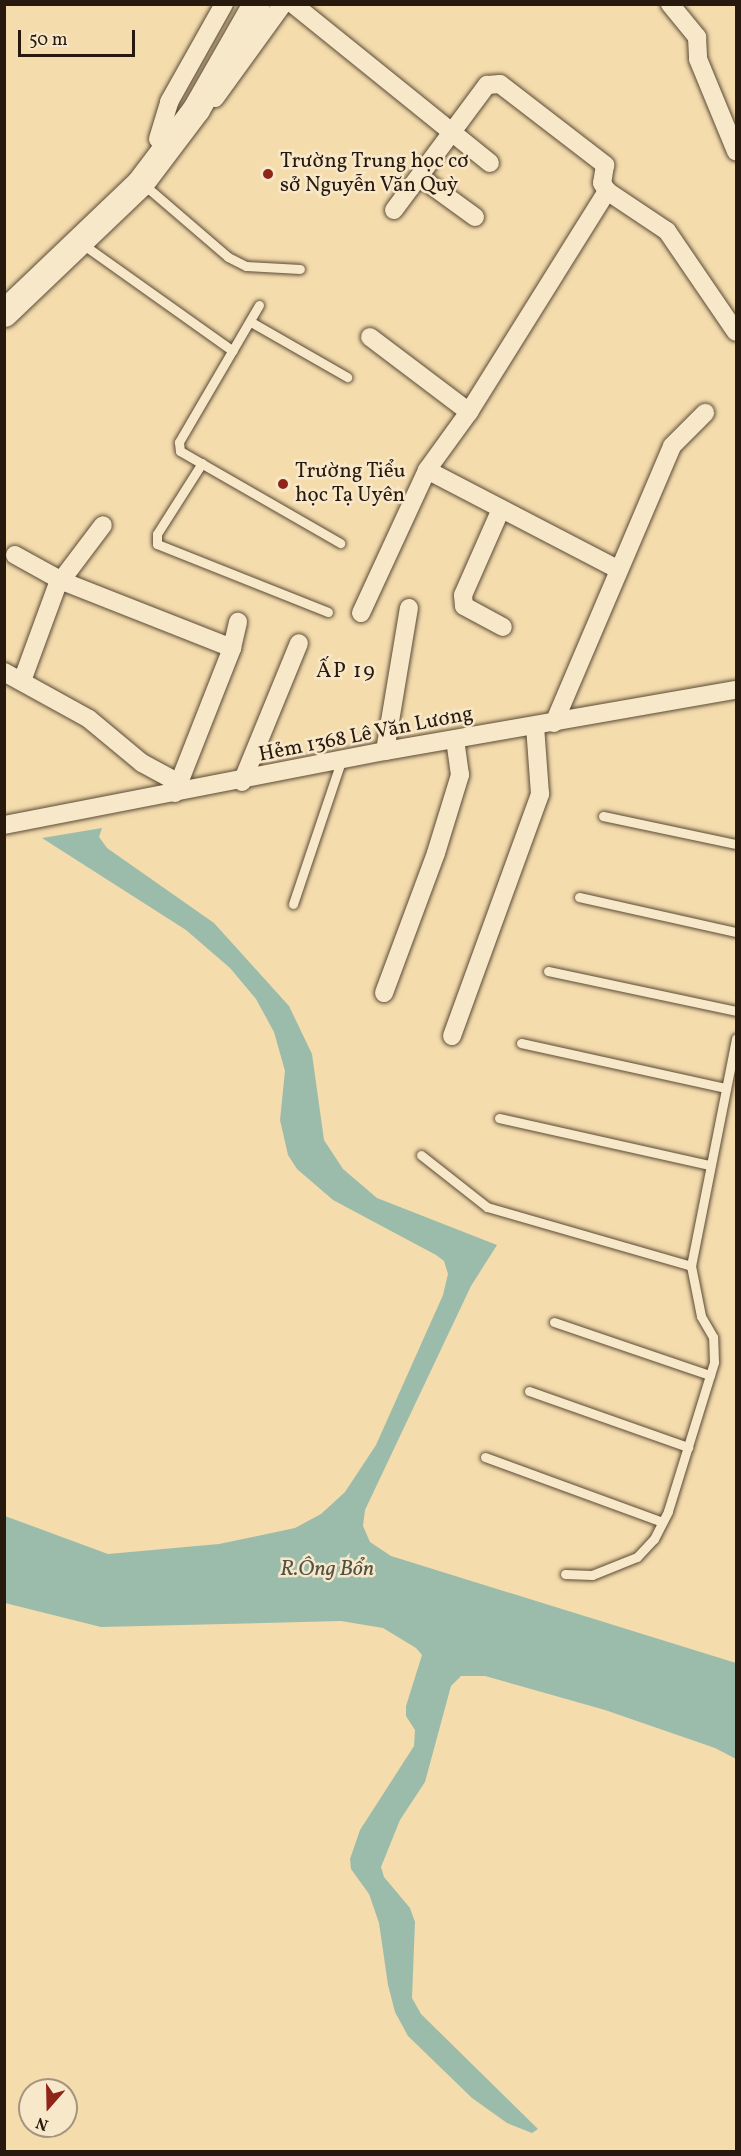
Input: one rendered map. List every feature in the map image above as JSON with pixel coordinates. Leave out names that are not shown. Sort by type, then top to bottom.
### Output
[{"type":"main road","points":[[216,60],[242,4]]},
{"type":"main road","points":[[4,313],[132,188],[128,179],[163,142],[216,60],[256,4]]},
{"type":"street","points":[[163,142],[169,102],[224,4]]},
{"type":"street","points":[[163,142],[203,116],[283,4]]},
{"type":"street","points":[[293,4],[490,164]]},
{"type":"street","points":[[670,4],[697,37],[698,59],[736,151]]},
{"type":"street","points":[[394,210],[488,85],[500,84],[605,165],[602,183],[607,191],[667,231],[736,332]]},
{"type":"street","points":[[420,177],[475,217]]},
{"type":"street","points":[[361,613],[427,470],[469,412],[607,191]]},
{"type":"street","points":[[370,337],[469,412]]},
{"type":"street","points":[[555,723],[617,569],[672,446],[705,413]]},
{"type":"street","points":[[427,470],[617,569]]},
{"type":"street","points":[[501,509],[463,595],[464,606],[503,627]]},
{"type":"street","points":[[22,681],[62,581],[103,525]]},
{"type":"street","points":[[15,555],[62,581],[232,648]]},
{"type":"street","points":[[385,751],[409,608]]},
{"type":"street","points":[[4,672],[89,719],[177,789],[232,648],[238,622]]},
{"type":"street","points":[[242,782],[299,643]]},
{"type":"street","name":"Hẻm 1368 Lê Văn Lương","points":[[4,825],[177,789],[242,782],[385,751],[736,690]]},
{"type":"street","points":[[452,1036],[540,794],[535,726]]},
{"type":"street","points":[[384,993],[436,854],[460,775],[455,740]]},
{"type":"lane","points":[[132,188],[228,256],[246,266],[300,269]]},
{"type":"lane","points":[[79,241],[233,351]]},
{"type":"lane","points":[[259,304],[251,322],[179,442],[180,451],[340,543]]},
{"type":"lane","points":[[251,322],[347,378]]},
{"type":"lane","points":[[202,463],[157,534],[157,544],[327,612]]},
{"type":"lane","points":[[293,904],[341,761]]},
{"type":"lane","points":[[603,816],[736,844]]},
{"type":"lane","points":[[579,897],[736,932]]},
{"type":"lane","points":[[548,971],[736,1011]]},
{"type":"lane","points":[[565,1574],[592,1575],[637,1557],[654,1539],[663,1522],[688,1447],[710,1375],[713,1337],[701,1316],[691,1266],[736,1038]]},
{"type":"lane","points":[[521,1043],[726,1088]]},
{"type":"lane","points":[[499,1118],[710,1166]]},
{"type":"lane","points":[[421,1155],[487,1207],[691,1266]]},
{"type":"lane","points":[[554,1322],[710,1375]]},
{"type":"lane","points":[[529,1391],[688,1447]]},
{"type":"lane","points":[[485,1457],[663,1522]]},
{"type":"water","name":"R.Ông Bổn","points":[[102,828],[99,837],[107,848],[214,923],[289,1006],[312,1054],[324,1140],[343,1169],[377,1198],[497,1245],[471,1286],[365,1510],[363,1526],[370,1542],[391,1556],[736,1663],[736,1759],[715,1748],[605,1710],[485,1676],[461,1676],[451,1686],[425,1782],[400,1820],[381,1867],[384,1877],[410,1908],[415,1922],[412,1998],[421,2014],[538,2129],[532,2133],[507,2123],[472,2098],[408,2036],[395,2012],[388,1985],[379,1923],[369,1894],[351,1869],[350,1859],[360,1830],[414,1746],[415,1730],[406,1716],[406,1706],[422,1655],[416,1648],[383,1628],[341,1621],[101,1627],[5,1603],[5,1516],[108,1554],[219,1544],[295,1528],[321,1514],[345,1492],[376,1445],[443,1295],[448,1274],[444,1261],[436,1255],[333,1200],[297,1169],[288,1155],[280,1120],[285,1071],[274,1032],[256,999],[230,968],[186,930],[42,838]]},
{"type":"place","name":"Trường Trung học cơ sở Nguyễn Văn Quỳ","points":[[268,174]]},
{"type":"place","name":"Trường Tiểu học Tạ Uyên","points":[[283,484]]},
{"type":"district","name":"ẤP 19","points":[[346,672]]}]
